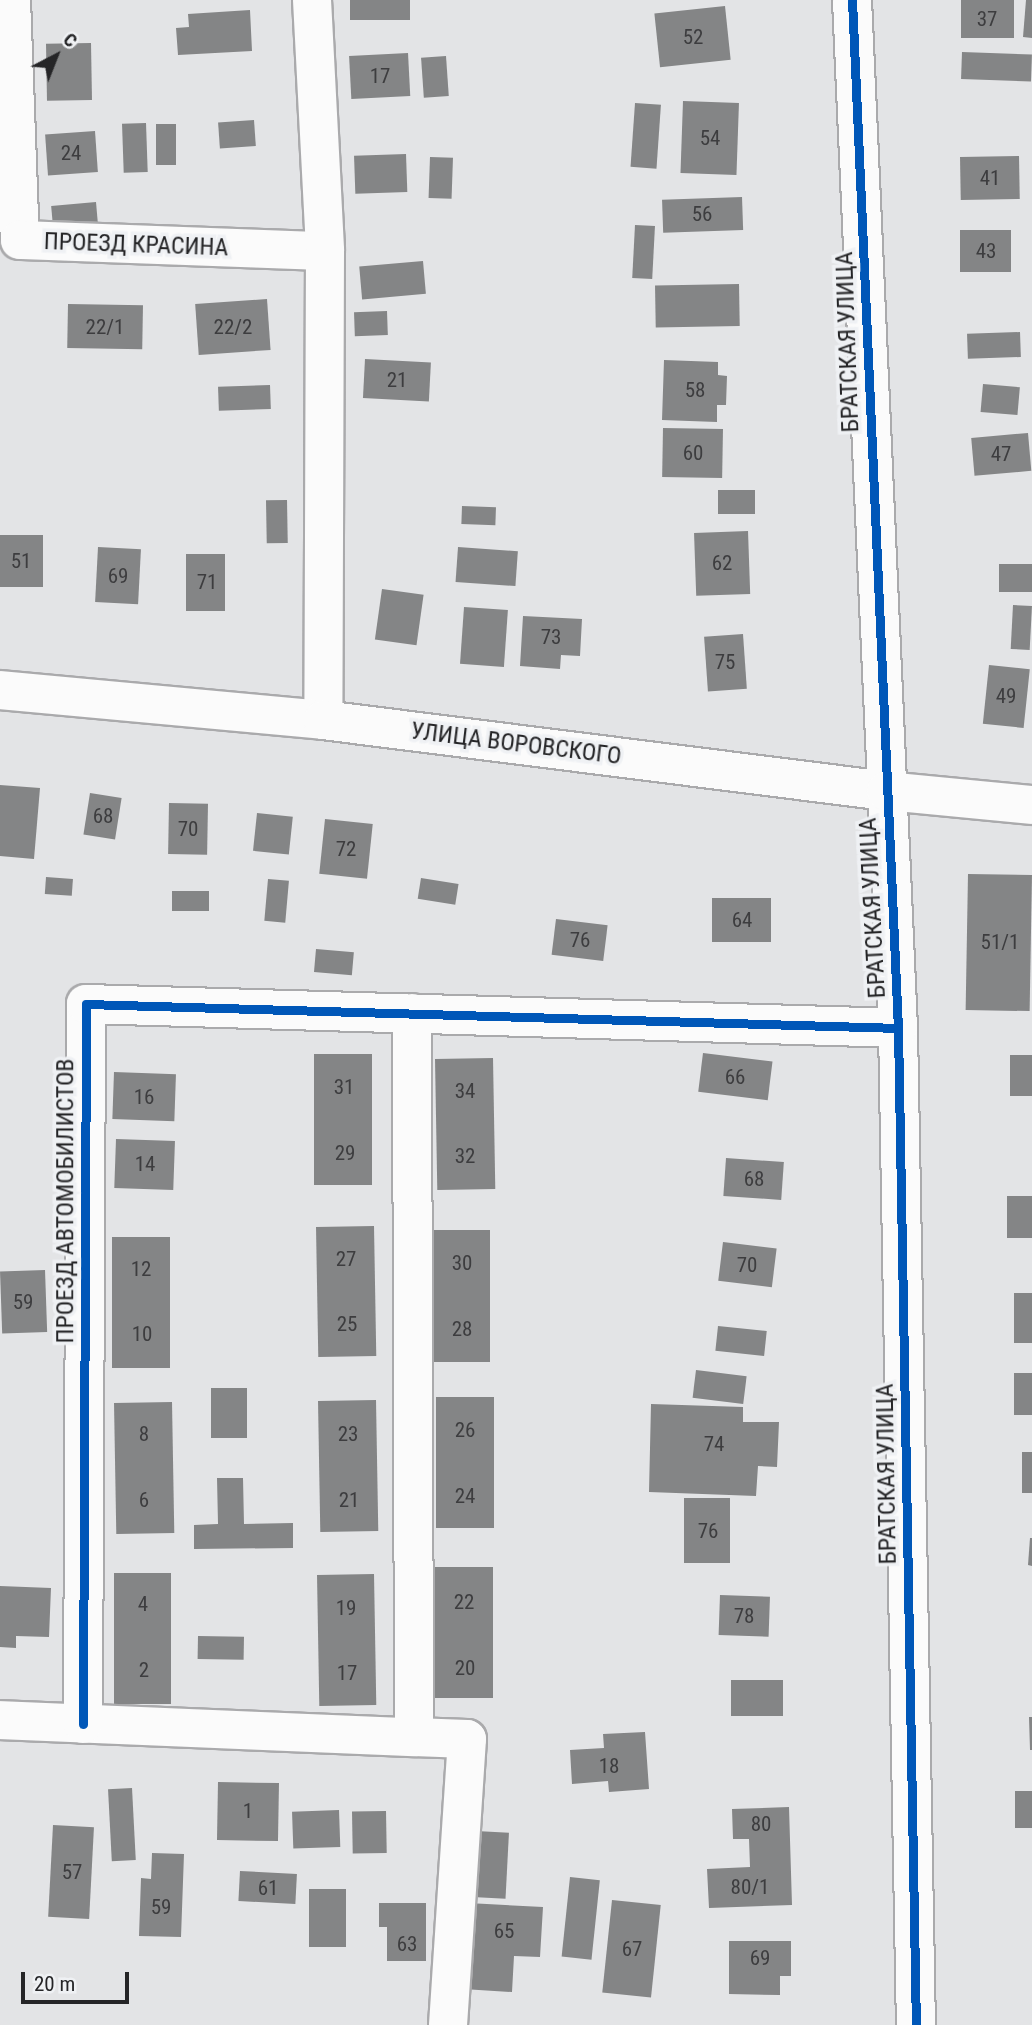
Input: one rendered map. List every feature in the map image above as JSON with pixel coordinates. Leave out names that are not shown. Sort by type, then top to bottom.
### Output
[{"type":"street","name":"ПРОЕЗД КРАСИНА","points":[[12,0],[20,240],[325,251]]},
{"type":"street","points":[[312,0],[325,251],[323,720]]},
{"type":"street","name":"БРАТСКАЯ УЛИЦА","points":[[852,0],[898,1028],[916,2025]]},
{"type":"street","name":"УЛИЦА ВОРОВСКОГО","points":[[0,690],[323,720],[886,791],[1032,805]]},
{"type":"street","name":"ПРОЕЗД АВТОМОБИЛИСТОВ","points":[[83,1724],[86,1004],[412,1013]]},
{"type":"street","points":[[414,1737],[412,1013],[685,1025],[898,1028]]},
{"type":"street","points":[[0,1720],[467,1739],[448,2025]]},
{"type":"building","points":[[350,0],[410,0],[410,20],[350,20]]},
{"type":"building","points":[[961,0],[1014,0],[1014,38],[961,38]]},
{"type":"building","points":[[1026,0],[1032,0],[1032,38],[1023,37]]},
{"type":"building","points":[[725,6],[731,60],[660,67],[654,13]]},
{"type":"building","points":[[250,10],[252,51],[178,55],[176,28],[189,27],[188,14]]},
{"type":"building","points":[[91,43],[92,100],[47,101],[46,44]]},
{"type":"building","points":[[962,52],[1032,54],[1031,81],[961,79]]},
{"type":"building","points":[[408,53],[410,96],[351,99],[349,56]]},
{"type":"building","points":[[446,56],[449,96],[424,98],[421,58]]},
{"type":"building","points":[[683,101],[739,103],[736,175],[680,173]]},
{"type":"building","points":[[635,103],[661,105],[656,169],[631,167]]},
{"type":"building","points":[[254,120],[256,146],[220,148],[218,123]]},
{"type":"building","points":[[146,123],[148,172],[124,173],[122,124]]},
{"type":"building","points":[[156,124],[176,124],[176,165],[156,165]]},
{"type":"building","points":[[95,131],[98,172],[48,175],[45,134]]},
{"type":"building","points":[[406,154],[407,192],[355,194],[354,156]]},
{"type":"building","points":[[1019,156],[1020,199],[961,200],[960,157]]},
{"type":"building","points":[[430,157],[453,158],[452,199],[429,198]]},
{"type":"building","points":[[742,197],[743,230],[663,233],[662,200]]},
{"type":"building","points":[[96,202],[98,224],[53,228],[51,206]]},
{"type":"building","points":[[635,225],[655,226],[652,279],[632,278]]},
{"type":"building","points":[[960,230],[1011,230],[1011,272],[960,272]]},
{"type":"building","points":[[423,261],[426,294],[362,299],[359,267]]},
{"type":"building","points":[[739,284],[740,326],[656,327],[655,285]]},
{"type":"building","points":[[267,299],[271,350],[199,355],[195,304]]},
{"type":"building","points":[[68,304],[143,305],[142,349],[67,348]]},
{"type":"building","points":[[387,311],[388,335],[355,336],[354,312]]},
{"type":"building","points":[[1020,332],[1021,357],[968,359],[967,334]]},
{"type":"building","points":[[365,359],[431,362],[429,401],[363,398]]},
{"type":"building","points":[[664,360],[718,362],[718,375],[727,376],[726,405],[717,405],[717,422],[662,420]]},
{"type":"building","points":[[983,384],[1020,387],[1017,415],[981,412]]},
{"type":"building","points":[[270,385],[271,409],[219,411],[218,387]]},
{"type":"building","points":[[663,428],[723,429],[722,478],[662,477]]},
{"type":"building","points":[[1028,433],[1031,471],[975,476],[971,438]]},
{"type":"building","points":[[718,490],[755,490],[755,514],[718,514]]},
{"type":"building","points":[[266,500],[287,500],[288,543],[267,543]]},
{"type":"building","points":[[462,506],[496,507],[495,525],[461,524]]},
{"type":"building","points":[[748,531],[750,594],[696,596],[694,533]]},
{"type":"building","points":[[0,535],[43,535],[43,587],[0,587]]},
{"type":"building","points":[[98,547],[141,549],[138,604],[95,602]]},
{"type":"building","points":[[458,547],[518,551],[515,586],[456,582]]},
{"type":"building","points":[[186,554],[225,554],[225,611],[186,611]]},
{"type":"building","points":[[999,564],[1032,564],[1032,592],[999,592]]},
{"type":"building","points":[[382,589],[424,595],[416,645],[375,640]]},
{"type":"building","points":[[1013,605],[1032,606],[1030,650],[1011,649]]},
{"type":"building","points":[[464,607],[508,610],[504,667],[460,664]]},
{"type":"building","points":[[523,616],[582,619],[580,656],[561,655],[560,669],[520,666]]},
{"type":"building","points":[[743,634],[747,689],[708,692],[704,637]]},
{"type":"building","points":[[989,665],[1030,669],[1024,728],[983,724]]},
{"type":"building","points":[[0,785],[40,788],[34,859],[0,856]]},
{"type":"building","points":[[90,793],[122,798],[115,839],[83,834]]},
{"type":"building","points":[[169,803],[208,804],[207,855],[168,854]]},
{"type":"building","points":[[257,813],[293,817],[289,855],[253,851]]},
{"type":"building","points":[[325,819],[373,824],[367,879],[319,874]]},
{"type":"building","points":[[968,874],[1032,875],[1030,1011],[966,1010]]},
{"type":"building","points":[[46,877],[73,879],[72,896],[45,894]]},
{"type":"building","points":[[421,878],[459,884],[455,905],[418,899]]},
{"type":"building","points":[[268,879],[289,881],[285,923],[264,921]]},
{"type":"building","points":[[172,891],[209,891],[209,911],[172,911]]},
{"type":"building","points":[[712,898],[771,898],[771,942],[712,942]]},
{"type":"building","points":[[556,919],[608,925],[603,961],[552,955]]},
{"type":"building","points":[[316,949],[354,952],[352,975],[314,972]]},
{"type":"building","points":[[703,1053],[772,1062],[768,1100],[698,1092]]},
{"type":"building","points":[[314,1054],[372,1054],[372,1185],[314,1185]]},
{"type":"building","points":[[1010,1055],[1032,1055],[1032,1096],[1010,1096]]},
{"type":"building","points":[[493,1058],[495,1189],[437,1190],[435,1059]]},
{"type":"building","points":[[114,1072],[176,1074],[174,1121],[112,1119]]},
{"type":"building","points":[[116,1139],[175,1141],[173,1190],[114,1188]]},
{"type":"building","points":[[726,1158],[784,1162],[781,1200],[723,1196]]},
{"type":"building","points":[[1007,1196],[1032,1196],[1032,1238],[1007,1238]]},
{"type":"building","points":[[374,1226],[376,1356],[318,1357],[316,1227]]},
{"type":"building","points":[[432,1230],[490,1230],[490,1362],[432,1362]]},
{"type":"building","points":[[112,1237],[170,1237],[170,1368],[112,1368]]},
{"type":"building","points":[[723,1242],[777,1249],[772,1287],[718,1281]]},
{"type":"building","points":[[45,1270],[47,1332],[2,1334],[0,1272]]},
{"type":"building","points":[[1014,1293],[1032,1293],[1032,1343],[1014,1343]]},
{"type":"building","points":[[718,1326],[767,1331],[764,1356],[715,1351]]},
{"type":"building","points":[[696,1370],[747,1376],[743,1404],[693,1398]]},
{"type":"building","points":[[1014,1373],[1032,1373],[1032,1415],[1014,1415]]},
{"type":"building","points":[[211,1388],[247,1388],[247,1438],[211,1438]]},
{"type":"building","points":[[436,1397],[494,1397],[494,1528],[436,1528]]},
{"type":"building","points":[[376,1400],[378,1531],[320,1532],[318,1401]]},
{"type":"building","points":[[172,1402],[174,1533],[116,1534],[114,1403]]},
{"type":"building","points":[[651,1404],[743,1407],[743,1422],[779,1422],[777,1467],[758,1466],[756,1496],[649,1492]]},
{"type":"building","points":[[1022,1452],[1032,1452],[1032,1493],[1022,1493]]},
{"type":"building","points":[[217,1478],[243,1478],[244,1524],[293,1523],[293,1548],[194,1549],[194,1525],[218,1524]]},
{"type":"building","points":[[684,1498],[730,1498],[730,1563],[684,1563]]},
{"type":"building","points":[[1032,1538],[1032,1566],[1028,1565]]},
{"type":"building","points":[[435,1567],[493,1567],[493,1698],[435,1698]]},
{"type":"building","points":[[114,1573],[171,1573],[171,1704],[114,1704]]},
{"type":"building","points":[[374,1574],[376,1705],[319,1706],[317,1575]]},
{"type":"building","points":[[0,1586],[51,1588],[49,1637],[16,1636],[16,1648],[0,1647]]},
{"type":"building","points":[[720,1595],[770,1597],[769,1637],[719,1635]]},
{"type":"building","points":[[198,1636],[244,1637],[244,1660],[198,1659]]},
{"type":"building","points":[[731,1680],[783,1680],[783,1716],[731,1716]]},
{"type":"building","points":[[1029,1717],[1032,1717],[1032,1750],[1030,1750]]},
{"type":"building","points":[[645,1732],[649,1789],[609,1792],[608,1781],[572,1784],[570,1750],[604,1748],[603,1734]]},
{"type":"building","points":[[218,1782],[279,1783],[278,1841],[217,1840]]},
{"type":"building","points":[[132,1788],[136,1860],[112,1861],[108,1789]]},
{"type":"building","points":[[1015,1791],[1032,1791],[1032,1828],[1015,1828]]},
{"type":"building","points":[[789,1807],[792,1905],[709,1908],[707,1869],[750,1867],[749,1839],[733,1839],[732,1809]]},
{"type":"building","points":[[339,1810],[340,1847],[293,1849],[292,1812]]},
{"type":"building","points":[[386,1811],[387,1853],[353,1854],[352,1812]]},
{"type":"building","points":[[53,1825],[94,1827],[89,1919],[48,1917]]},
{"type":"building","points":[[476,1831],[509,1833],[506,1899],[473,1897]]},
{"type":"building","points":[[152,1853],[184,1854],[181,1937],[139,1936],[141,1878],[151,1879]]},
{"type":"building","points":[[240,1871],[297,1874],[295,1904],[238,1901]]},
{"type":"building","points":[[570,1877],[600,1880],[591,1960],[562,1957]]},
{"type":"building","points":[[309,1889],[346,1889],[346,1947],[309,1947]]},
{"type":"building","points":[[612,1900],[661,1905],[651,1998],[602,1992]]},
{"type":"building","points":[[379,1903],[426,1903],[426,1961],[387,1961],[387,1927],[379,1927]]},
{"type":"building","points":[[468,1903],[543,1907],[540,1957],[514,1956],[512,1992],[463,1989]]},
{"type":"building","points":[[729,1941],[791,1941],[791,1976],[780,1976],[780,1995],[729,1994]]},
{"type":"cycle path","points":[[852,0],[898,1028],[916,2025]]},
{"type":"cycle path","points":[[83,1724],[86,1004],[898,1028]]}]
